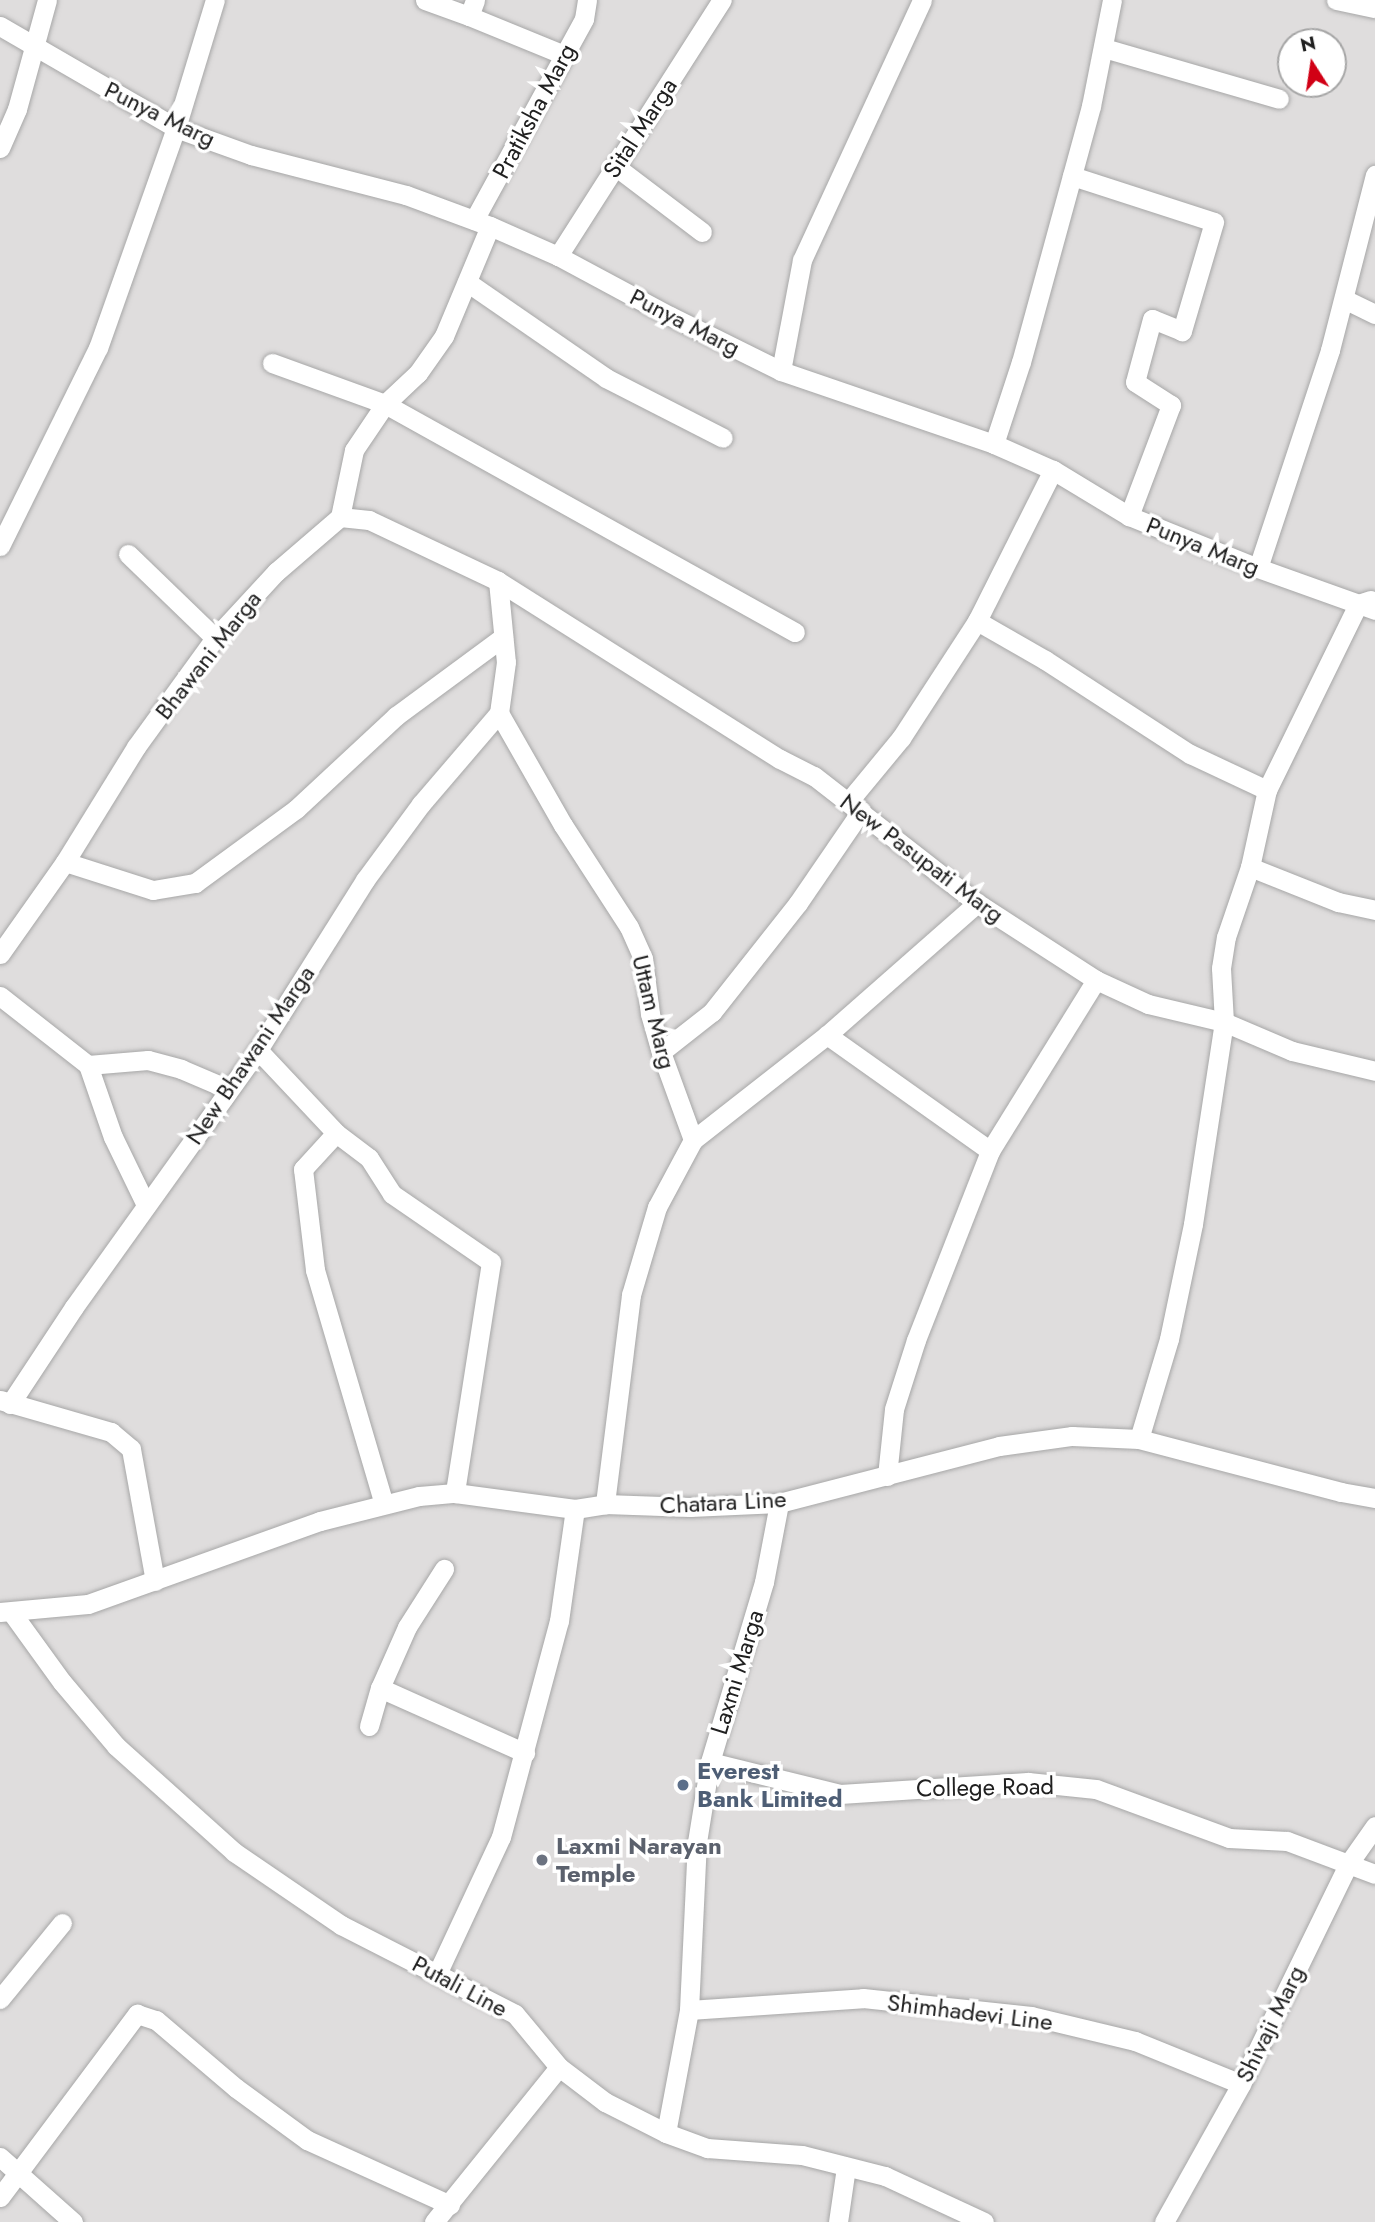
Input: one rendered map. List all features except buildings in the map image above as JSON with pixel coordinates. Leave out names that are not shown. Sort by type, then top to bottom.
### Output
[{"type":"street","points":[[0,148],[17,109],[47,0]]},
{"type":"street","points":[[0,546],[98,348],[176,128],[215,0]]},
{"type":"street","points":[[425,0],[472,8],[564,55]]},
{"type":"street","name":"Pratiksha Marg","points":[[340,517],[354,450],[385,404],[418,373],[444,336],[467,282],[482,223],[584,19],[587,0]]},
{"type":"street","name":"Sital Marga","points":[[558,256],[722,0]]},
{"type":"street","points":[[781,371],[802,260],[922,0]]},
{"type":"street","points":[[994,444],[1021,362],[1072,176],[1104,48],[1112,0]]},
{"type":"street","points":[[1336,0],[1375,8]]},
{"type":"street","name":"Punya Marg","points":[[0,26],[176,128],[251,155],[406,195],[482,223],[558,256],[781,371],[994,444],[1053,470],[1129,516],[1258,568],[1369,604]]},
{"type":"street","points":[[1104,48],[1279,99]]},
{"type":"street","points":[[615,166],[702,232]]},
{"type":"street","points":[[1258,568],[1330,350],[1375,175]]},
{"type":"street","points":[[1072,176],[1214,222],[1182,331],[1152,319],[1135,382],[1171,405],[1129,516]]},
{"type":"street","points":[[467,282],[606,378],[723,438]]},
{"type":"street","points":[[1343,299],[1375,314]]},
{"type":"street","points":[[272,363],[385,404],[795,632]]},
{"type":"street","points":[[661,1052],[712,1012],[798,903],[855,806],[977,621],[1053,470]]},
{"type":"street","points":[[340,517],[369,520],[498,581],[506,662],[499,713]]},
{"type":"street","name":"Bhawani Marga","points":[[0,954],[65,862],[136,747],[215,638],[276,572],[340,517]]},
{"type":"street","points":[[128,554],[215,638]]},
{"type":"street","name":"New Pasupati Marg","points":[[498,581],[780,759],[814,776],[977,903],[1096,979],[1148,1004],[1224,1022],[1292,1051],[1375,1071]]},
{"type":"street","points":[[1139,1439],[1169,1339],[1193,1224],[1224,1022],[1221,968],[1250,867],[1267,790],[1369,604]]},
{"type":"street","points":[[977,621],[1045,660],[1189,754],[1267,790]]},
{"type":"street","points":[[65,862],[153,890],[195,883],[296,809],[396,716],[503,637]]},
{"type":"street","name":"New Bhawani Marga","points":[[5,1402],[258,1050],[366,880],[421,804],[499,713]]},
{"type":"street","name":"Uttam Marg","points":[[499,713],[563,825],[629,927],[643,959],[650,1014],[661,1052],[694,1140]]},
{"type":"street","points":[[1250,867],[1327,898],[1375,910]]},
{"type":"street","points":[[605,1504],[631,1295],[657,1206],[694,1140],[827,1035],[977,903]]},
{"type":"street","points":[[887,1476],[894,1409],[916,1340],[990,1151],[1096,979]]},
{"type":"street","points":[[0,996],[88,1065],[113,1137],[146,1205]]},
{"type":"street","points":[[827,1035],[990,1151]]},
{"type":"street","points":[[258,1050],[336,1133],[369,1158],[392,1194],[491,1262],[455,1493]]},
{"type":"street","points":[[88,1065],[148,1060],[181,1069],[228,1089]]},
{"type":"street","points":[[336,1133],[303,1170],[316,1270],[384,1504]]},
{"type":"street","points":[[5,1402],[111,1432],[131,1448],[155,1581]]},
{"type":"street","name":"Chatara Line","points":[[6,1613],[88,1604],[297,1529],[419,1496],[455,1493],[575,1509],[605,1504],[690,1507],[779,1503],[999,1446],[1072,1436],[1139,1439],[1341,1492],[1375,1498]]},
{"type":"street","name":"Laxmi Marga","points":[[666,2133],[689,2010],[697,1842],[710,1762],[764,1582],[779,1503]]},
{"type":"street","points":[[437,1974],[501,1837],[559,1621],[575,1509]]},
{"type":"street","points":[[369,1727],[380,1688],[407,1627],[444,1569]]},
{"type":"street","name":"Putali Line","points":[[6,1613],[116,1745],[234,1852],[341,1925],[515,2014],[559,2067],[605,2102],[666,2133],[707,2148],[802,2155],[885,2176],[984,2222]]},
{"type":"street","points":[[380,1688],[525,1753]]},
{"type":"street","name":"College Road","points":[[710,1762],[840,1794],[1028,1782],[1096,1788],[1229,1838],[1287,1842],[1375,1874]]},
{"type":"street","name":"Shivaji Marg","points":[[1164,2222],[1241,2084],[1349,1863],[1375,1826]]},
{"type":"street","points":[[0,1999],[62,1923]]},
{"type":"street","name":"Shimhadevi Line","points":[[689,2010],[863,1998],[1031,2016],[1135,2041],[1241,2084]]},
{"type":"street","points":[[0,2197],[137,2014],[156,2020],[236,2088],[307,2140],[450,2205]]},
{"type":"street","points":[[434,2222],[559,2067]]},
{"type":"street","points":[[0,2157],[72,2222]]},
{"type":"street","points":[[838,2222],[846,2166]]},
{"type":"shaded area","points":[[0,0],[1375,0],[1375,2222],[0,2222]]},
{"type":"place","name":"Everest Bank Limited","points":[[683,1785]]},
{"type":"place","name":"Laxmi Narayan Temple","points":[[542,1860]]}]
